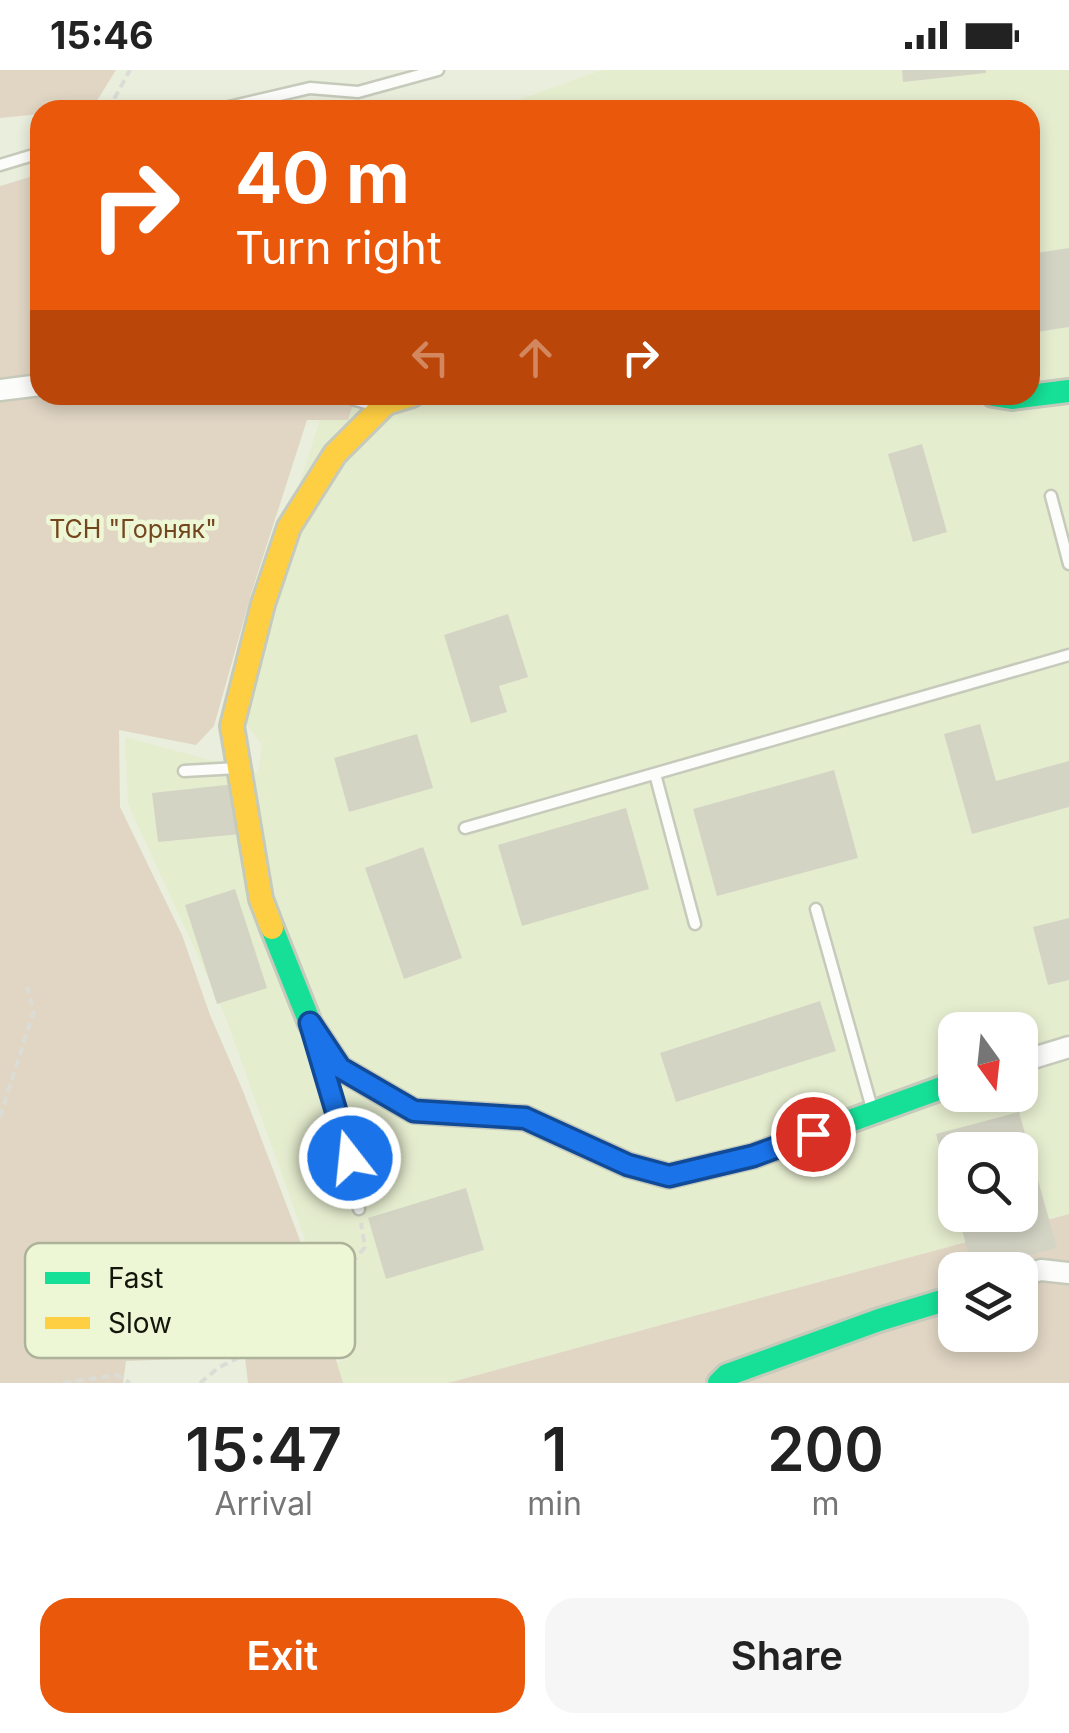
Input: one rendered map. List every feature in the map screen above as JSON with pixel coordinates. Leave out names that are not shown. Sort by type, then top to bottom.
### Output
[{"type":"street","points":[[0,390],[30,386]]},
{"type":"street","points":[[1040,394],[1069,390]]},
{"type":"street","points":[[384,405],[334,454],[290,526],[263,604],[232,726],[260,900],[310,1023],[340,1068],[414,1111],[525,1118],[628,1165],[669,1176],[753,1156],[938,1090]]},
{"type":"street","points":[[1038,1056],[1069,1047]]},
{"type":"street","points":[[1038,1271],[1069,1273]]},
{"type":"street","points":[[719,1383],[727,1376],[938,1301]]},
{"type":"lane","points":[[259,100],[310,88],[358,92],[438,70]]},
{"type":"lane","points":[[0,165],[30,157]]},
{"type":"lane","points":[[1051,496],[1069,564]]},
{"type":"lane","points":[[465,828],[1069,655]]},
{"type":"lane","points":[[184,771],[239,768]]},
{"type":"lane","points":[[655,774],[695,924]]},
{"type":"lane","points":[[816,909],[873,1112]]},
{"type":"lane","points":[[310,1023],[350,1158],[358,1210]]},
{"type":"path","points":[[114,100],[130,70]]},
{"type":"path","points":[[0,1117],[34,1011],[27,987]]},
{"type":"path","points":[[355,1259],[365,1247],[358,1210]]},
{"type":"path","points":[[200,1383],[238,1358]]},
{"type":"path","points":[[64,1383],[116,1375],[130,1383]]},
{"type":"shaded area","points":[[602,70],[1069,70],[1069,1214],[1038,1222],[1038,1132],[938,1132],[938,1232],[1003,1232],[448,1383],[268,1383],[355,1358],[355,1243],[306,1243],[224,1013],[128,804],[125,737],[258,773],[262,745],[229,702],[325,405],[1040,405],[1040,100],[518,100]]},
{"type":"green space","points":[[0,70],[116,70],[97,100],[30,100],[30,115],[0,118]]},
{"type":"green space","name":"ТСН \"Горняк\"","points":[[30,177],[30,405],[353,405],[348,420],[307,420],[214,726],[196,745],[119,730],[120,807],[182,935],[301,1243],[25,1243],[25,1358],[215,1358],[126,1361],[123,1383],[0,1383],[0,186]]},
{"type":"green space","points":[[1069,1214],[1069,1383],[448,1383],[1003,1232],[1038,1232],[1038,1222]]},
{"type":"green space","points":[[245,1358],[336,1358],[343,1383],[248,1383]]},
{"type":"building","points":[[902,70],[986,70],[986,73],[903,82]]},
{"type":"building","points":[[1069,248],[1069,327],[1040,331],[1040,252]]},
{"type":"building","points":[[922,444],[947,532],[913,542],[888,454]]},
{"type":"building","points":[[508,614],[528,677],[499,686],[507,712],[471,723],[444,635]]},
{"type":"building","points":[[980,724],[996,781],[1069,761],[1069,807],[972,834],[944,734]]},
{"type":"building","points":[[417,734],[433,788],[349,812],[334,758]]},
{"type":"building","points":[[834,770],[858,858],[717,896],[693,809]]},
{"type":"building","points":[[235,784],[241,834],[158,842],[152,793]]},
{"type":"building","points":[[626,808],[649,889],[522,926],[498,845]]},
{"type":"building","points":[[423,847],[462,958],[404,979],[365,868]]},
{"type":"building","points":[[235,889],[267,988],[217,1004],[185,905]]},
{"type":"building","points":[[1069,918],[1069,980],[1048,985],[1033,927]]},
{"type":"building","points":[[820,1001],[836,1051],[676,1102],[660,1053]]},
{"type":"building","points":[[1019,1112],[1025,1132],[944,1132]]},
{"type":"building","points":[[1038,1180],[1057,1248],[1038,1253],[968,1252],[963,1232],[1038,1232]]},
{"type":"building","points":[[466,1188],[484,1250],[386,1279],[368,1218]]},
{"type":"traffic: fast","points":[[1040,395],[1069,391]]},
{"type":"traffic: fast","points":[[272,928],[310,1023],[340,1068],[414,1111],[525,1118],[628,1165],[669,1176],[753,1156],[938,1089]]},
{"type":"traffic: fast","points":[[719,1383],[727,1375],[938,1302]]},
{"type":"traffic: slow","points":[[272,928],[261,899],[232,726],[263,604],[289,527],[335,454],[384,405]]},
{"type":"route","points":[[350,1158],[310,1023],[340,1068],[414,1111],[525,1118],[628,1165],[669,1176],[753,1156],[813,1134]]}]
